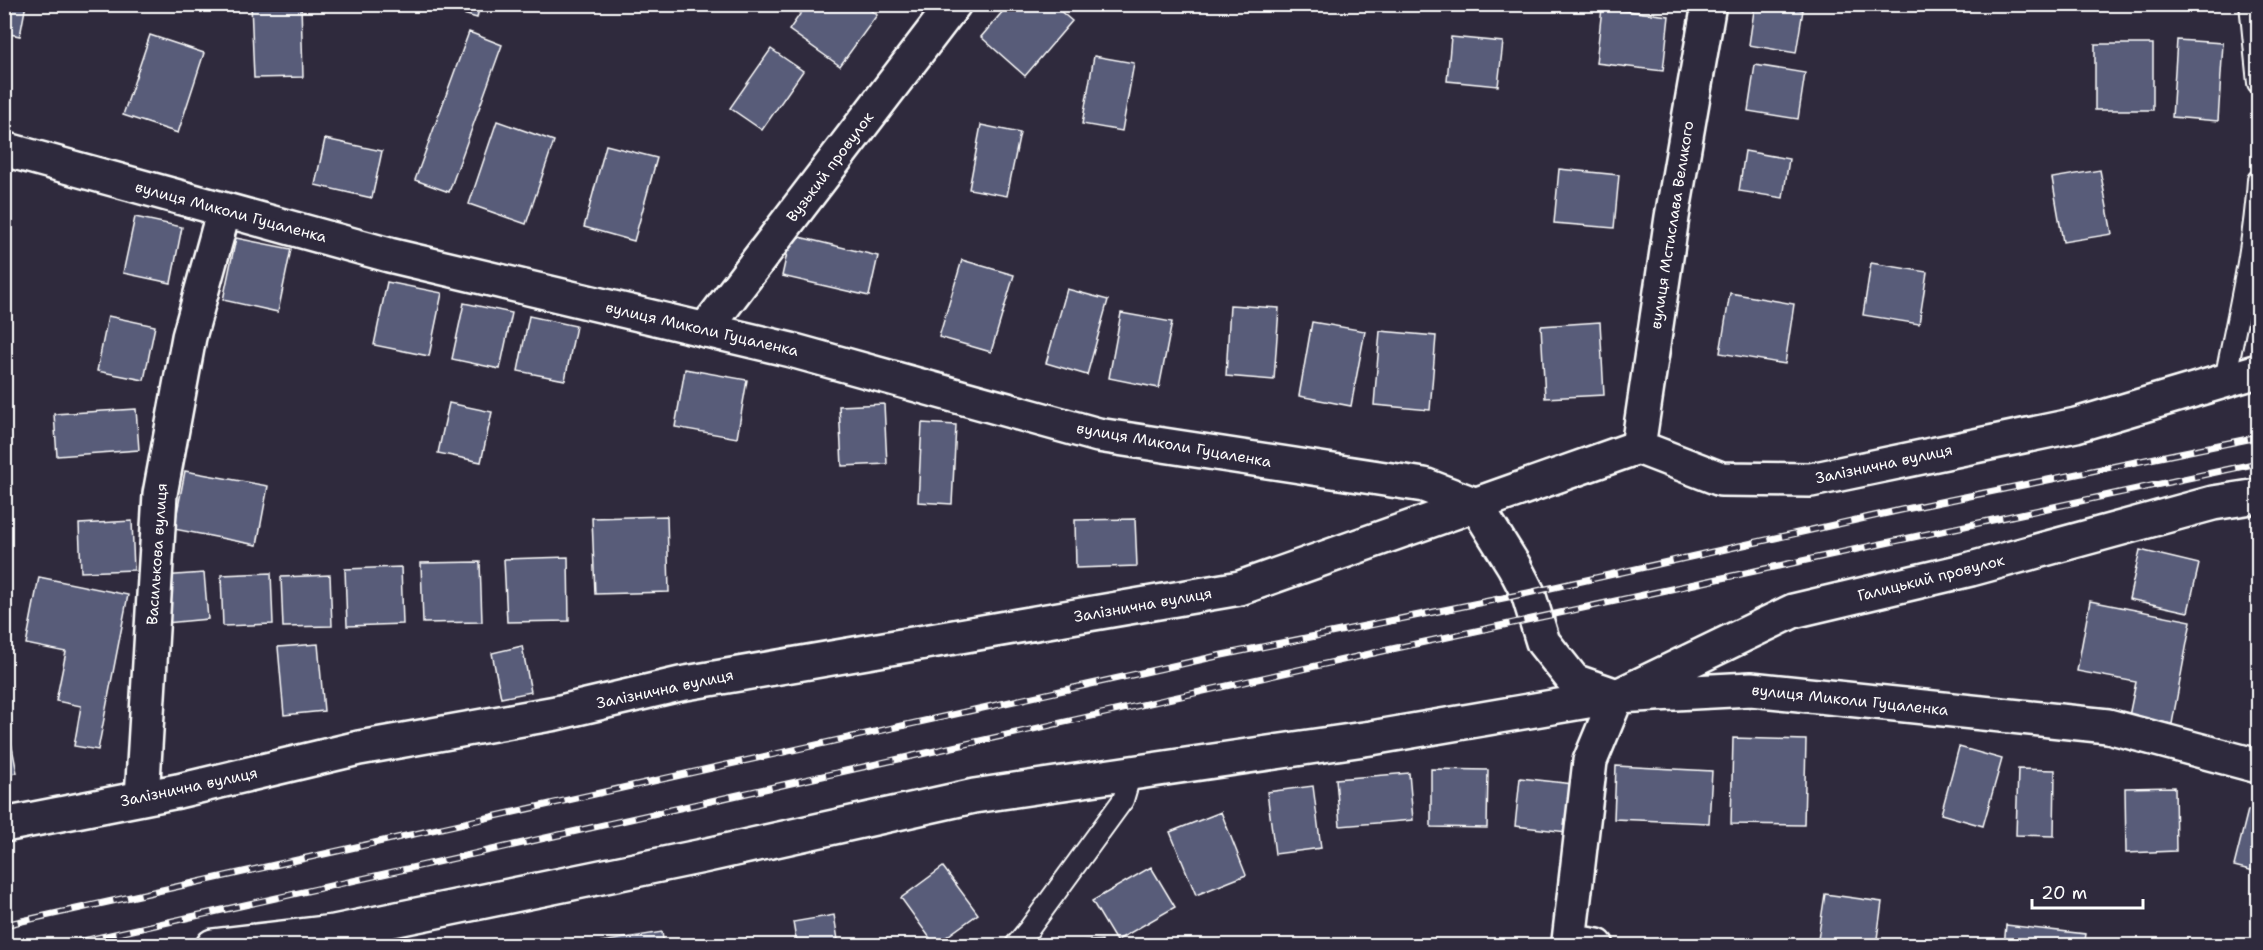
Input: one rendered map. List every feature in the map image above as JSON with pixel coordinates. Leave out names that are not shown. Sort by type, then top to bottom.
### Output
[{"type":"street","name":"Вузький провулок","points":[[705,330],[954,4]]},
{"type":"street","name":"вулиця Мстислава Великого","points":[[1638,447],[1672,217],[1709,4]]},
{"type":"street","name":"вулиця Миколи Гуцаленка","points":[[4,149],[389,255],[791,350],[1098,435],[1425,485],[1476,505],[1528,593],[1543,642],[1574,681],[1617,696],[1750,689],[2108,726],[2259,766]]},
{"type":"street","name":"Василькова вулиця","points":[[142,798],[160,494],[189,337],[224,210]]},
{"type":"street","name":"Залізнична вулиця","points":[[4,825],[142,798],[359,748],[556,713],[680,684],[1240,588],[1638,447],[1721,479],[1811,480],[2076,424],[2259,370]]},
{"type":"street","name":"Галицький провулок","points":[[1617,696],[1793,610],[1971,569],[2213,503],[2259,496]]},
{"type":"street","points":[[213,945],[334,932],[703,856],[974,796],[1371,738],[1617,696]]},
{"type":"street","points":[[1597,945],[1569,941],[1590,761],[1617,696]]},
{"type":"lane","points":[[2250,4],[2259,82]]},
{"type":"lane","points":[[2225,381],[2244,286],[2259,180]]},
{"type":"lane","points":[[1015,945],[1123,800],[1131,773]]},
{"type":"building","points":[[4,4],[26,4],[20,36],[4,33]]},
{"type":"building","points":[[251,4],[301,4],[303,77],[254,78]]},
{"type":"building","points":[[429,4],[480,4],[477,18]]},
{"type":"building","points":[[807,4],[862,4],[877,15],[840,66],[789,30]]},
{"type":"building","points":[[1009,4],[1052,4],[1072,21],[1025,76],[981,37]]},
{"type":"building","points":[[1755,4],[1803,10],[1796,53],[1749,45]]},
{"type":"building","points":[[1602,8],[1669,16],[1663,71],[1596,63]]},
{"type":"building","points":[[469,32],[502,45],[449,192],[415,180]]},
{"type":"building","points":[[150,35],[204,53],[178,133],[123,115]]},
{"type":"building","points":[[1451,37],[1503,42],[1498,86],[1447,81]]},
{"type":"building","points":[[2177,40],[2223,43],[2218,121],[2172,117]]},
{"type":"building","points":[[2095,44],[2153,44],[2153,110],[2095,110]]},
{"type":"building","points":[[771,49],[803,71],[762,130],[730,108]]},
{"type":"building","points":[[1094,56],[1134,63],[1122,131],[1082,124]]},
{"type":"building","points":[[1755,65],[1805,73],[1798,119],[1748,111]]},
{"type":"building","points":[[497,121],[554,141],[526,224],[469,204]]},
{"type":"building","points":[[981,125],[1020,133],[1007,196],[969,189]]},
{"type":"building","points":[[325,139],[382,151],[372,198],[315,185]]},
{"type":"building","points":[[606,145],[657,158],[634,241],[584,227]]},
{"type":"building","points":[[1745,151],[1789,159],[1783,198],[1739,191]]},
{"type":"building","points":[[1559,169],[1619,175],[1614,228],[1554,223]]},
{"type":"building","points":[[2100,170],[2112,234],[2063,242],[2052,178]]},
{"type":"building","points":[[135,217],[182,227],[171,283],[123,273]]},
{"type":"building","points":[[791,235],[878,256],[869,296],[782,276]]},
{"type":"building","points":[[236,238],[291,249],[278,312],[223,300]]},
{"type":"building","points":[[962,260],[1014,275],[991,352],[939,337]]},
{"type":"building","points":[[1871,263],[1927,272],[1919,324],[1863,315]]},
{"type":"building","points":[[387,282],[442,293],[429,356],[374,345]]},
{"type":"building","points":[[1067,289],[1108,300],[1087,375],[1046,363]]},
{"type":"building","points":[[1730,293],[1794,304],[1785,364],[1720,353]]},
{"type":"building","points":[[464,303],[512,313],[500,369],[452,359]]},
{"type":"building","points":[[1230,305],[1279,308],[1274,380],[1226,376]]},
{"type":"building","points":[[1121,313],[1172,322],[1159,388],[1109,378]]},
{"type":"building","points":[[108,316],[155,326],[144,380],[97,371]]},
{"type":"building","points":[[529,316],[576,326],[565,380],[518,371]]},
{"type":"building","points":[[1312,322],[1365,331],[1351,406],[1299,396]]},
{"type":"building","points":[[1600,322],[1604,395],[1545,398],[1541,326]]},
{"type":"building","points":[[1380,331],[1436,336],[1430,410],[1374,405]]},
{"type":"building","points":[[685,369],[747,380],[737,438],[675,427]]},
{"type":"building","points":[[449,403],[492,412],[481,462],[438,453]]},
{"type":"building","points":[[884,404],[887,464],[842,466],[839,406]]},
{"type":"building","points":[[136,409],[139,450],[57,456],[54,414]]},
{"type":"building","points":[[922,423],[956,425],[952,504],[918,502]]},
{"type":"building","points":[[185,471],[268,486],[257,545],[174,529]]},
{"type":"building","points":[[667,516],[669,592],[595,594],[592,518]]},
{"type":"building","points":[[1135,519],[1137,566],[1076,568],[1075,520]]},
{"type":"building","points":[[132,521],[134,570],[81,572],[79,524]]},
{"type":"building","points":[[2140,550],[2199,564],[2188,612],[2129,599]]},
{"type":"building","points":[[568,557],[569,621],[507,622],[504,559]]},
{"type":"building","points":[[480,562],[482,622],[423,623],[421,563]]},
{"type":"building","points":[[401,567],[403,624],[347,626],[345,569]]},
{"type":"building","points":[[204,573],[208,619],[166,623],[162,576]]},
{"type":"building","points":[[271,573],[273,624],[223,626],[221,575]]},
{"type":"building","points":[[330,575],[332,626],[283,627],[281,577]]},
{"type":"building","points":[[39,577],[128,595],[98,750],[74,746],[81,706],[56,701],[66,652],[26,644]]},
{"type":"building","points":[[2090,601],[2191,621],[2172,724],[2129,716],[2136,682],[2077,671]]},
{"type":"building","points":[[318,644],[324,711],[284,715],[278,647]]},
{"type":"building","points":[[522,646],[531,692],[501,698],[492,653]]},
{"type":"building","points":[[4,706],[17,773],[4,775]]},
{"type":"building","points":[[1733,738],[1806,740],[1804,825],[1731,824]]},
{"type":"building","points":[[1959,747],[2002,759],[1983,826],[1941,814]]},
{"type":"building","points":[[1616,766],[1712,771],[1709,823],[1614,819]]},
{"type":"building","points":[[1431,769],[1488,770],[1487,828],[1431,827]]},
{"type":"building","points":[[2018,769],[2055,770],[2054,836],[2016,835]]},
{"type":"building","points":[[1409,773],[1413,820],[1340,826],[1336,779]]},
{"type":"building","points":[[1520,778],[1573,784],[1567,832],[1515,826]]},
{"type":"building","points":[[1313,786],[1321,848],[1275,854],[1267,792]]},
{"type":"building","points":[[2175,787],[2176,851],[2126,853],[2125,788]]},
{"type":"building","points":[[2248,810],[2258,812],[2258,872],[2234,866]]},
{"type":"building","points":[[1221,812],[1246,875],[1196,895],[1170,832]]},
{"type":"building","points":[[943,867],[978,914],[935,945],[901,898]]},
{"type":"building","points":[[1151,867],[1175,907],[1116,941],[1092,901]]},
{"type":"building","points":[[1825,894],[1882,902],[1876,946],[1817,946]]},
{"type":"building","points":[[834,915],[839,946],[797,946],[793,922]]},
{"type":"building","points":[[2006,925],[2086,934],[2084,946],[2004,946]]},
{"type":"building","points":[[662,932],[664,946],[602,946],[601,942]]},
{"type":"building","points":[[1102,940],[1102,946],[1056,946],[1056,944]]},
{"type":"railway","points":[[4,925],[1222,655],[1528,593],[1901,510],[2258,437]]},
{"type":"railway","points":[[61,946],[1392,649],[2258,463]]}]
